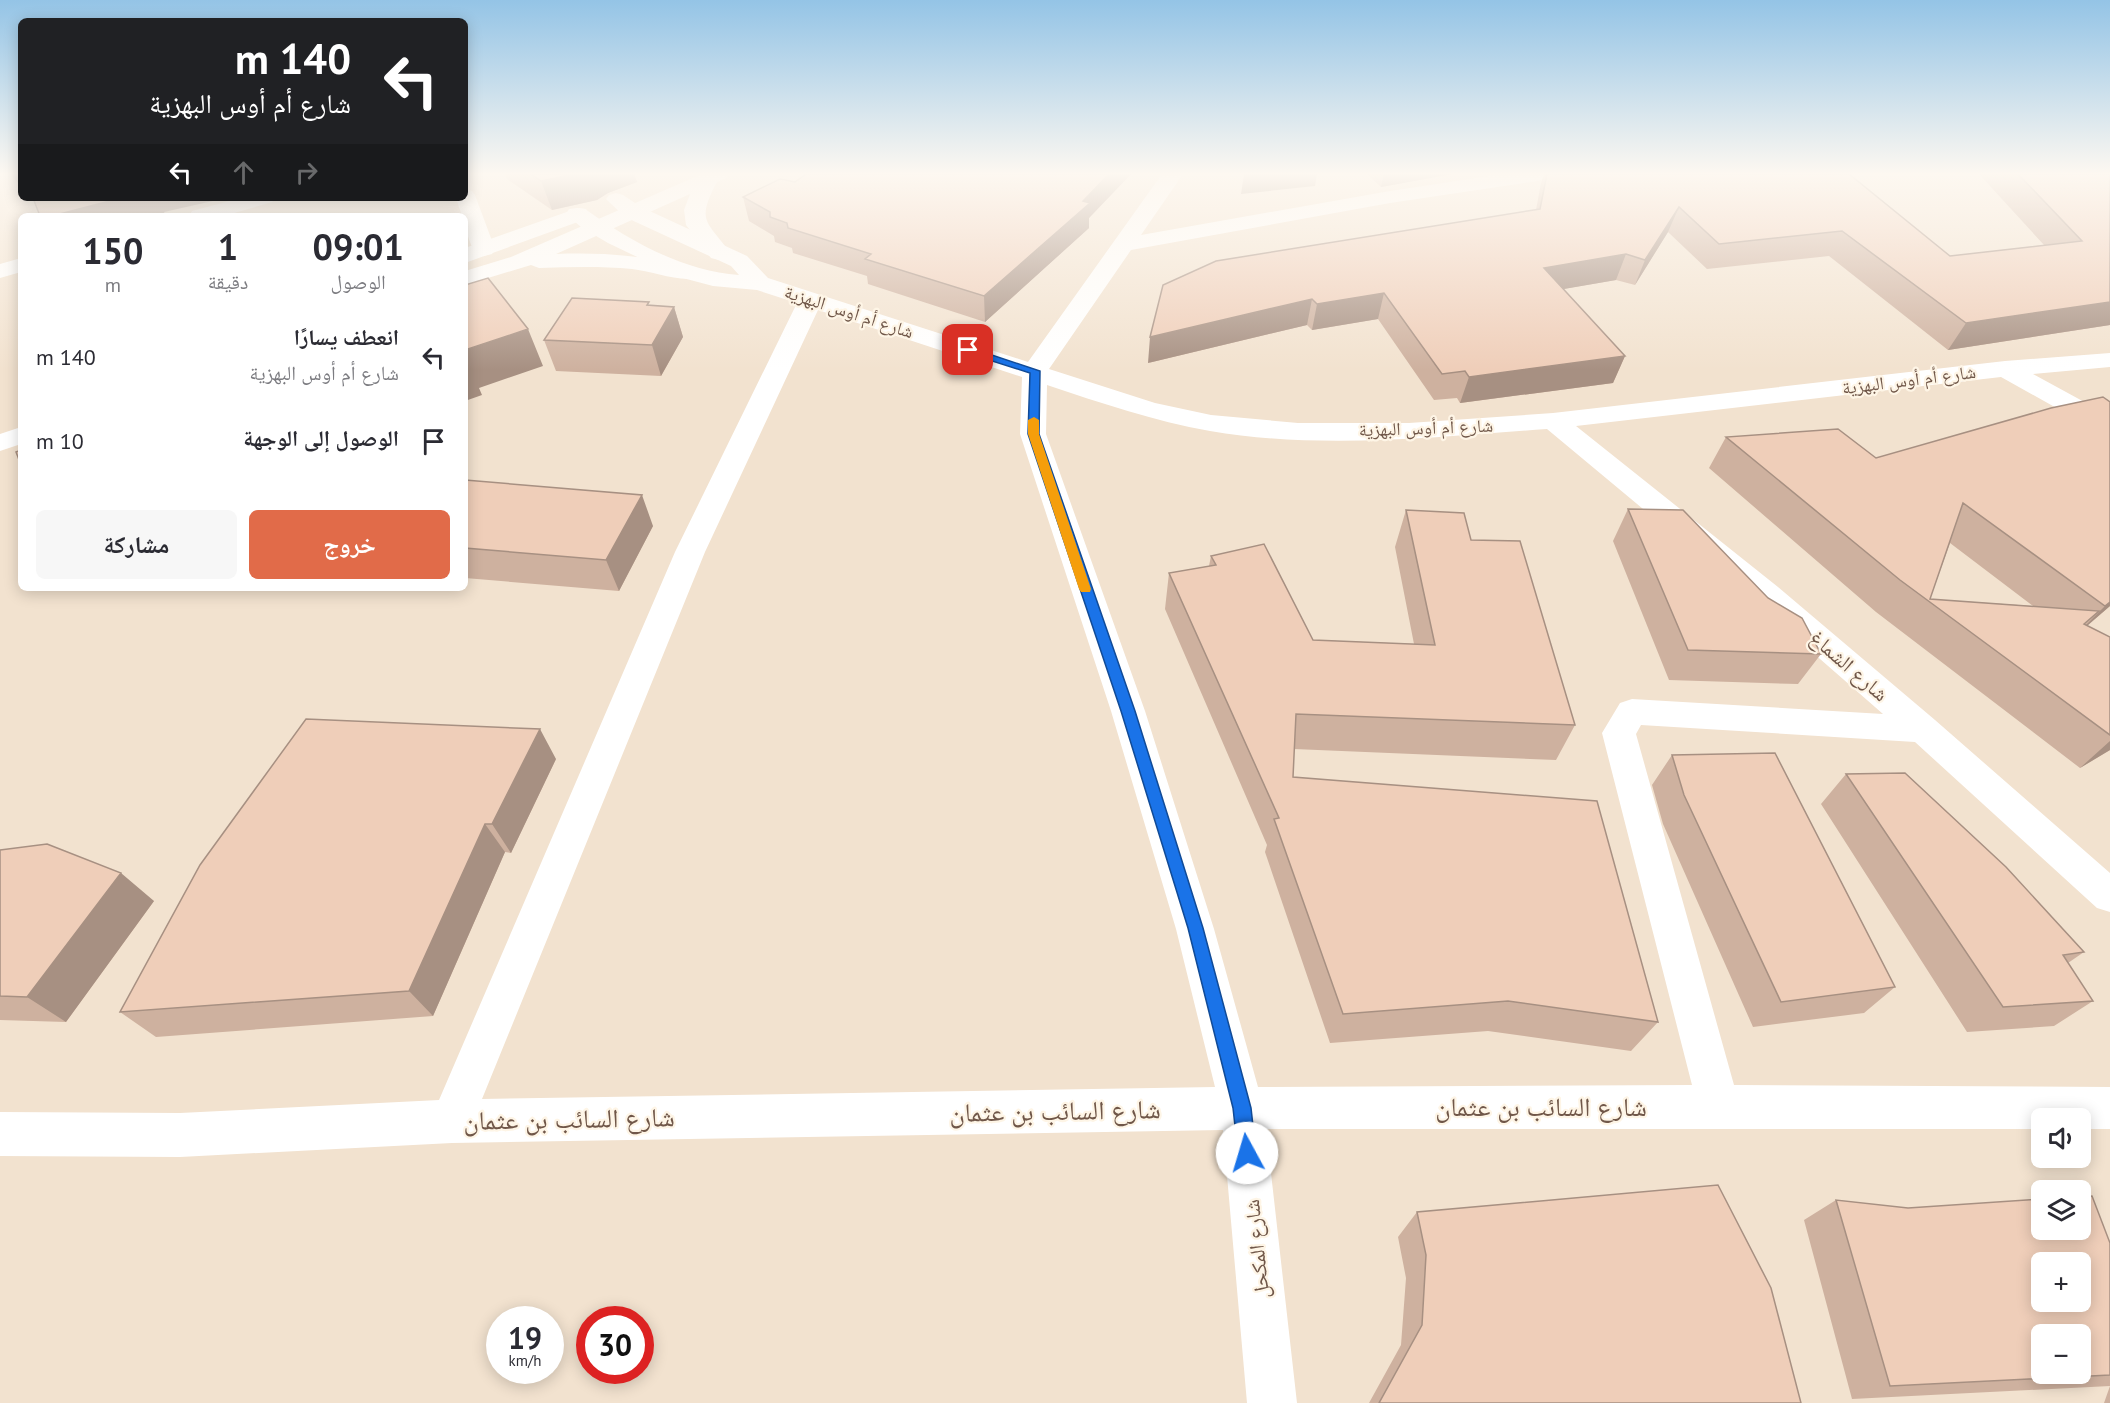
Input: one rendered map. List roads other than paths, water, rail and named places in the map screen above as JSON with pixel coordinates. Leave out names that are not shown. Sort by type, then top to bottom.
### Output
[{"type":"street","points":[[474,252],[508,239]]},
{"type":"street","points":[[468,277],[519,262],[570,239]]},
{"type":"street","name":"شارع أم أوس البهزية","points":[[619,239],[688,273],[717,279],[760,283],[1149,410],[1211,423],[1298,431],[1409,431],[1553,421],[2005,369],[2110,360]]},
{"type":"street","name":"شارع أم أوس البهزية","points":[[692,239],[739,261],[760,283]]},
{"type":"street","points":[[707,239],[719,253]]},
{"type":"street","points":[[1035,371],[1128,239]]},
{"type":"street","points":[[1124,245],[1155,239]]},
{"type":"street","points":[[519,262],[623,260],[658,264],[688,273]]},
{"type":"street","points":[[0,271],[18,266]]},
{"type":"street","points":[[452,1121],[690,552],[810,301]]},
{"type":"street","points":[[2005,369],[2110,427]]},
{"type":"street","name":"شارع المكحل","points":[[1035,371],[1033,434],[1128,711],[1196,928],[1242,1108],[1272,1403]]},
{"type":"street","name":"شارع الشماغ","points":[[1553,421],[1767,595],[1923,729],[2110,896]]},
{"type":"street","points":[[0,443],[18,436]]},
{"type":"street","points":[[1719,1106],[1619,733],[1632,712],[1923,729]]},
{"type":"street","name":"شارع السائب بن عثمان","points":[[0,1134],[180,1135],[452,1121],[1242,1108],[1719,1106],[2110,1108]]}]
